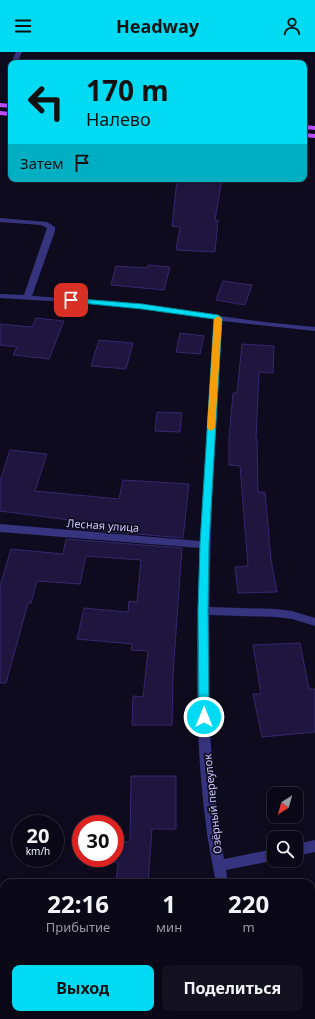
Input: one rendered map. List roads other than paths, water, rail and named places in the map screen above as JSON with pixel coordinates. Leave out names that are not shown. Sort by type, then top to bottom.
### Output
[{"type":"street","points":[[0,220],[41,223],[47,224],[51,227],[51,231],[27,297]]},
{"type":"street","points":[[0,296],[114,303],[264,324],[315,328]]},
{"type":"street","name":"Озёрный переулок","points":[[218,318],[204,544],[203,611],[204,717],[207,774],[211,818],[221,879]]},
{"type":"street","name":"Лесная улица","points":[[0,528],[204,544]]},
{"type":"street","points":[[203,611],[276,613],[292,615],[315,622]]},
{"type":"street","points":[[303,849],[315,846]]},
{"type":"street","points":[[219,866],[267,856]]}]
